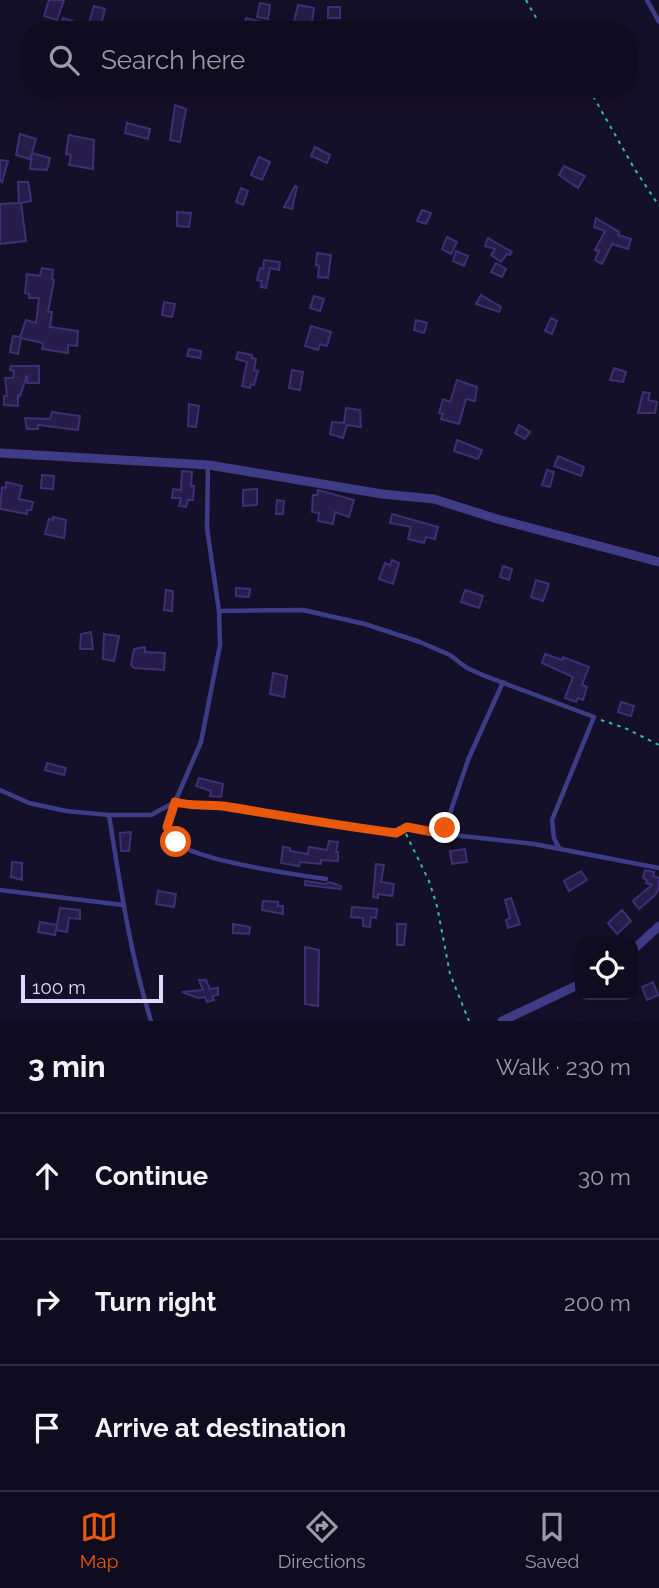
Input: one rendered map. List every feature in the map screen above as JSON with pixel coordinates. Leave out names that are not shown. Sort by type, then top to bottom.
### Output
[{"type":"street","points":[[0,453],[208,465],[382,494],[434,499],[497,519],[659,562]]},
{"type":"street","points":[[638,945],[659,926]]},
{"type":"street","points":[[502,1021],[575,986]]},
{"type":"lane","points":[[647,0],[659,22]]},
{"type":"lane","points":[[208,465],[208,528],[219,611],[220,645],[203,734],[167,827],[176,842],[206,856],[326,879]]},
{"type":"lane","points":[[219,611],[303,610],[365,624],[450,654],[467,668],[594,717],[552,820],[554,838],[559,848]]},
{"type":"lane","points":[[438,833],[445,828],[468,760],[503,682]]},
{"type":"lane","points":[[0,790],[29,803],[66,811],[151,815],[175,802],[192,807],[226,806],[285,818],[377,831],[396,833],[407,827],[559,848],[659,868]]},
{"type":"lane","points":[[109,815],[123,905],[151,1021]]},
{"type":"lane","points":[[0,890],[123,905]]},
{"type":"path","points":[[526,0],[538,21]]},
{"type":"path","points":[[594,98],[659,206]]},
{"type":"path","points":[[594,717],[625,728],[659,745]]},
{"type":"path","points":[[403,829],[429,881],[437,906],[450,974],[469,1021]]},
{"type":"building","points":[[49,0],[64,0],[57,20],[44,16]]},
{"type":"building","points":[[260,3],[270,5],[268,19],[257,17]]},
{"type":"building","points":[[298,5],[314,8],[312,21],[294,21]]},
{"type":"building","points":[[94,6],[105,9],[102,21],[90,21]]},
{"type":"building","points":[[328,7],[340,7],[340,18],[328,18]]},
{"type":"building","points":[[175,105],[186,109],[180,142],[170,140]]},
{"type":"building","points":[[127,123],[150,129],[148,139],[125,133]]},
{"type":"building","points":[[20,134],[36,139],[30,159],[16,155]]},
{"type":"building","points":[[69,135],[94,140],[93,169],[69,165],[71,155],[66,154]]},
{"type":"building","points":[[315,147],[330,155],[327,163],[311,156]]},
{"type":"building","points":[[32,153],[50,158],[47,170],[30,169]]},
{"type":"building","points":[[259,157],[270,162],[262,180],[251,175]]},
{"type":"building","points":[[0,160],[8,161],[2,182],[0,181]]},
{"type":"building","points":[[564,166],[585,176],[578,188],[559,175]]},
{"type":"building","points":[[18,182],[28,182],[30,192],[31,201],[21,203],[26,241],[0,244],[0,204],[19,203]]},
{"type":"building","points":[[295,186],[297,187],[292,209],[284,207]]},
{"type":"building","points":[[241,188],[248,191],[243,205],[236,202]]},
{"type":"building","points":[[422,210],[431,213],[426,224],[417,221]]},
{"type":"building","points":[[177,212],[191,213],[189,227],[177,226]]},
{"type":"building","points":[[596,218],[619,232],[618,235],[631,239],[628,249],[612,244],[602,264],[595,260],[599,251],[595,250],[605,231],[594,227]]},
{"type":"building","points":[[447,237],[457,242],[451,254],[442,249]]},
{"type":"building","points":[[488,238],[512,252],[510,255],[507,254],[501,262],[491,255],[495,249],[485,246]]},
{"type":"building","points":[[456,251],[468,256],[464,266],[453,261]]},
{"type":"building","points":[[317,253],[331,255],[328,278],[318,277]]},
{"type":"building","points":[[264,260],[280,262],[279,270],[270,268],[266,288],[261,287],[262,281],[257,280]]},
{"type":"building","points":[[496,263],[506,269],[502,277],[491,272]]},
{"type":"building","points":[[42,268],[53,270],[54,280],[48,312],[52,312],[50,327],[78,331],[77,346],[68,345],[68,353],[42,349],[43,343],[21,338],[18,354],[10,352],[13,336],[20,337],[26,320],[36,323],[39,298],[29,298],[29,294],[25,293],[27,274],[40,276]]},
{"type":"building","points":[[481,295],[501,307],[499,312],[476,304]]},
{"type":"building","points":[[314,296],[324,299],[320,311],[310,308]]},
{"type":"building","points":[[164,302],[175,304],[172,317],[162,315]]},
{"type":"building","points":[[551,318],[557,321],[552,334],[545,331]]},
{"type":"building","points":[[416,320],[427,323],[424,333],[414,330]]},
{"type":"building","points":[[311,326],[331,332],[327,346],[320,344],[318,350],[305,346]]},
{"type":"building","points":[[189,349],[201,351],[200,358],[187,356]]},
{"type":"building","points":[[238,352],[252,355],[252,358],[256,359],[254,370],[258,371],[254,385],[251,384],[250,388],[242,386],[247,362],[236,359]]},
{"type":"building","points":[[11,366],[39,366],[39,383],[27,383],[27,375],[20,396],[18,395],[18,406],[4,405],[4,396],[7,396],[5,378],[13,378],[14,371],[10,370]]},
{"type":"building","points":[[614,368],[626,372],[623,382],[610,380]]},
{"type":"building","points":[[292,370],[303,372],[300,390],[289,388]]},
{"type":"building","points":[[457,380],[477,387],[475,401],[466,399],[459,424],[441,419],[443,414],[439,413],[443,399],[450,402]]},
{"type":"building","points":[[643,392],[650,393],[648,400],[657,402],[655,413],[638,413]]},
{"type":"building","points":[[189,404],[199,406],[196,427],[188,426]]},
{"type":"building","points":[[346,408],[360,410],[361,427],[347,425],[343,438],[330,434],[332,422],[344,423]]},
{"type":"building","points":[[52,412],[80,416],[78,430],[38,425],[38,429],[27,429],[25,418],[50,419]]},
{"type":"building","points":[[519,425],[530,432],[525,439],[515,433]]},
{"type":"building","points":[[457,440],[482,450],[478,459],[454,451]]},
{"type":"building","points":[[558,456],[584,467],[581,476],[554,466]]},
{"type":"building","points":[[547,470],[554,472],[550,487],[542,485]]},
{"type":"building","points":[[182,471],[192,472],[191,486],[194,486],[193,500],[188,500],[186,507],[179,506],[181,498],[172,498],[173,489],[181,490]]},
{"type":"building","points":[[42,475],[54,476],[53,489],[41,488]]},
{"type":"building","points":[[6,482],[22,486],[19,499],[33,502],[27,514],[0,509],[2,487],[6,488]]},
{"type":"building","points":[[257,489],[257,505],[243,506],[243,490]]},
{"type":"building","points":[[318,490],[354,500],[349,517],[335,512],[333,524],[318,521],[319,513],[312,512],[313,495],[317,495]]},
{"type":"building","points":[[277,500],[284,501],[283,514],[276,514]]},
{"type":"building","points":[[392,514],[438,527],[435,539],[426,537],[424,543],[408,539],[411,527],[390,523]]},
{"type":"building","points":[[53,517],[66,520],[64,538],[45,534],[49,519],[53,520]]},
{"type":"building","points":[[392,560],[399,563],[393,584],[379,579],[385,563],[390,565]]},
{"type":"building","points":[[503,566],[512,569],[509,580],[500,577]]},
{"type":"building","points":[[536,580],[549,584],[543,601],[531,597]]},
{"type":"building","points":[[236,588],[250,589],[249,597],[236,596]]},
{"type":"building","points":[[166,590],[173,591],[172,611],[164,610]]},
{"type":"building","points":[[465,590],[483,596],[479,608],[461,602]]},
{"type":"building","points":[[91,632],[93,649],[80,649],[81,634]]},
{"type":"building","points":[[104,634],[119,636],[114,661],[103,659]]},
{"type":"building","points":[[145,647],[145,652],[165,653],[164,670],[134,668],[131,665],[134,649]]},
{"type":"building","points":[[545,654],[562,660],[563,657],[589,667],[582,685],[587,687],[583,700],[578,698],[576,702],[565,698],[573,677],[542,663]]},
{"type":"building","points":[[273,673],[287,676],[284,697],[270,694]]},
{"type":"building","points":[[621,702],[634,706],[631,716],[618,712]]},
{"type":"building","points":[[47,763],[66,768],[64,775],[45,770]]},
{"type":"building","points":[[199,778],[223,784],[221,797],[210,796],[211,791],[196,786]]},
{"type":"building","points":[[131,832],[129,851],[121,851],[120,833]]},
{"type":"building","points":[[329,841],[338,842],[338,861],[321,860],[321,864],[300,862],[299,866],[281,863],[283,847],[308,854],[309,847],[327,850]]},
{"type":"building","points":[[465,849],[467,862],[452,864],[450,851]]},
{"type":"building","points":[[12,862],[22,863],[22,880],[11,877]]},
{"type":"building","points":[[376,864],[384,865],[381,882],[394,884],[392,896],[378,894],[378,898],[373,897]]},
{"type":"building","points":[[645,870],[654,872],[653,876],[659,878],[659,888],[639,909],[633,901],[652,885],[646,883],[647,880],[643,878]]},
{"type":"building","points":[[581,871],[587,880],[569,891],[564,881]]},
{"type":"building","points":[[305,881],[325,884],[330,882],[341,886],[340,889],[305,885]]},
{"type":"building","points":[[158,891],[176,894],[174,907],[156,904]]},
{"type":"building","points":[[511,898],[520,924],[508,928],[506,920],[510,918],[505,900]]},
{"type":"building","points":[[263,901],[278,902],[278,906],[283,906],[283,914],[262,910]]},
{"type":"building","points":[[352,907],[377,909],[376,918],[371,917],[370,927],[363,926],[363,918],[351,917]]},
{"type":"building","points":[[60,908],[80,910],[80,919],[69,918],[67,932],[56,930]]},
{"type":"building","points":[[622,910],[631,921],[617,934],[608,923]]},
{"type":"building","points":[[40,922],[57,925],[55,935],[38,932]]},
{"type":"building","points":[[233,924],[250,927],[249,934],[233,933]]},
{"type":"building","points":[[397,924],[406,924],[404,945],[397,945]]},
{"type":"building","points":[[305,947],[319,950],[318,1006],[305,1004]]},
{"type":"building","points":[[199,980],[206,980],[210,989],[218,988],[218,995],[212,996],[214,1000],[207,1002],[205,997],[198,998],[182,992],[203,990]]},
{"type":"building","points":[[653,982],[658,995],[647,1000],[642,987]]},
{"type":"route","points":[[176,842],[167,827],[175,802],[192,807],[226,806],[285,818],[396,833],[407,827],[438,833],[445,828]]}]
